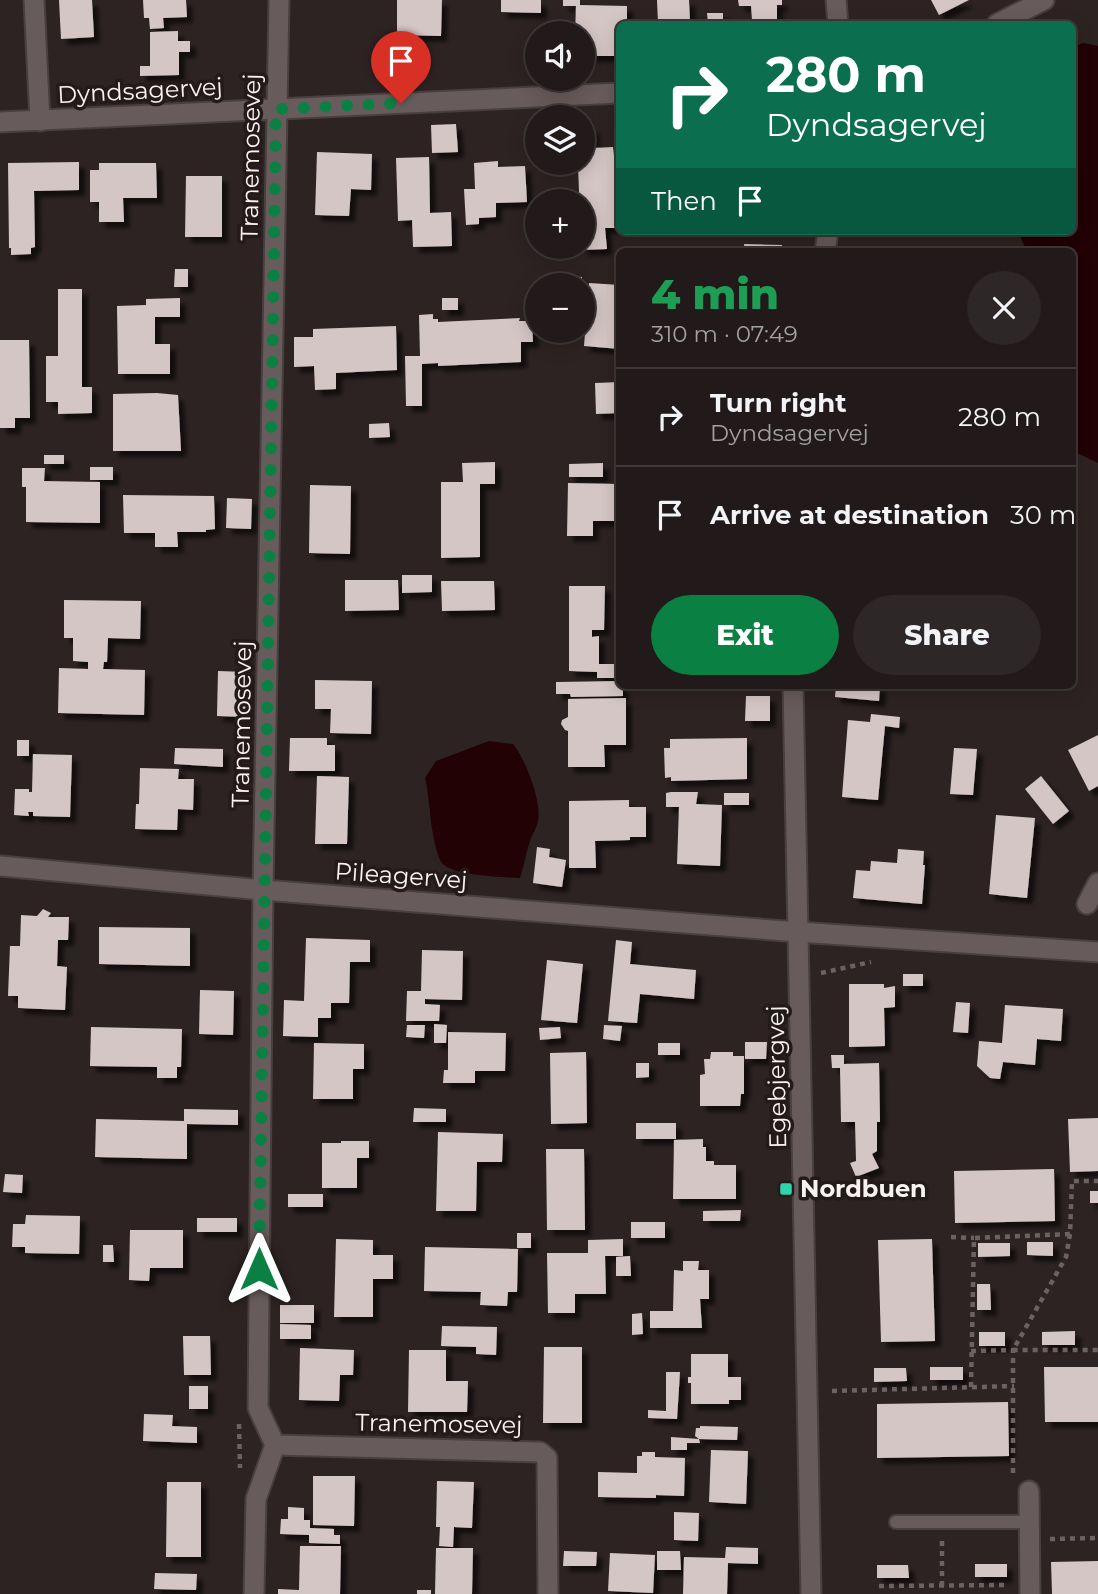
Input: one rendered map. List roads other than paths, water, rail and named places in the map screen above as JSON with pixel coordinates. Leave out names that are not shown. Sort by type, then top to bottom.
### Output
[{"type":"street","name":"Dyndsagervej","points":[[34,0],[40,121]]},
{"type":"street","name":"Tranemosevej","points":[[279,0],[263,890],[258,1408],[275,1445],[540,1452],[547,1458],[548,1594]]},
{"type":"street","points":[[836,0],[838,21]]},
{"type":"street","points":[[1003,21],[1044,0]]},
{"type":"street","name":"Dyndsagervej","points":[[0,122],[616,93]]},
{"type":"street","name":"Egebjergvej","points":[[793,689],[810,1594]]},
{"type":"street","name":"Pileagervej","points":[[0,866],[263,890],[798,932]]},
{"type":"street","points":[[1087,904],[1098,883]]},
{"type":"street","points":[[798,932],[1098,952]]},
{"type":"street","points":[[254,1594],[256,1499],[275,1445]]},
{"type":"street","points":[[1029,1491],[1030,1589]]},
{"type":"lane","points":[[896,1522],[943,1522],[1029,1530]]},
{"type":"place","name":"Nordbuen","points":[[786,1189]]}]
